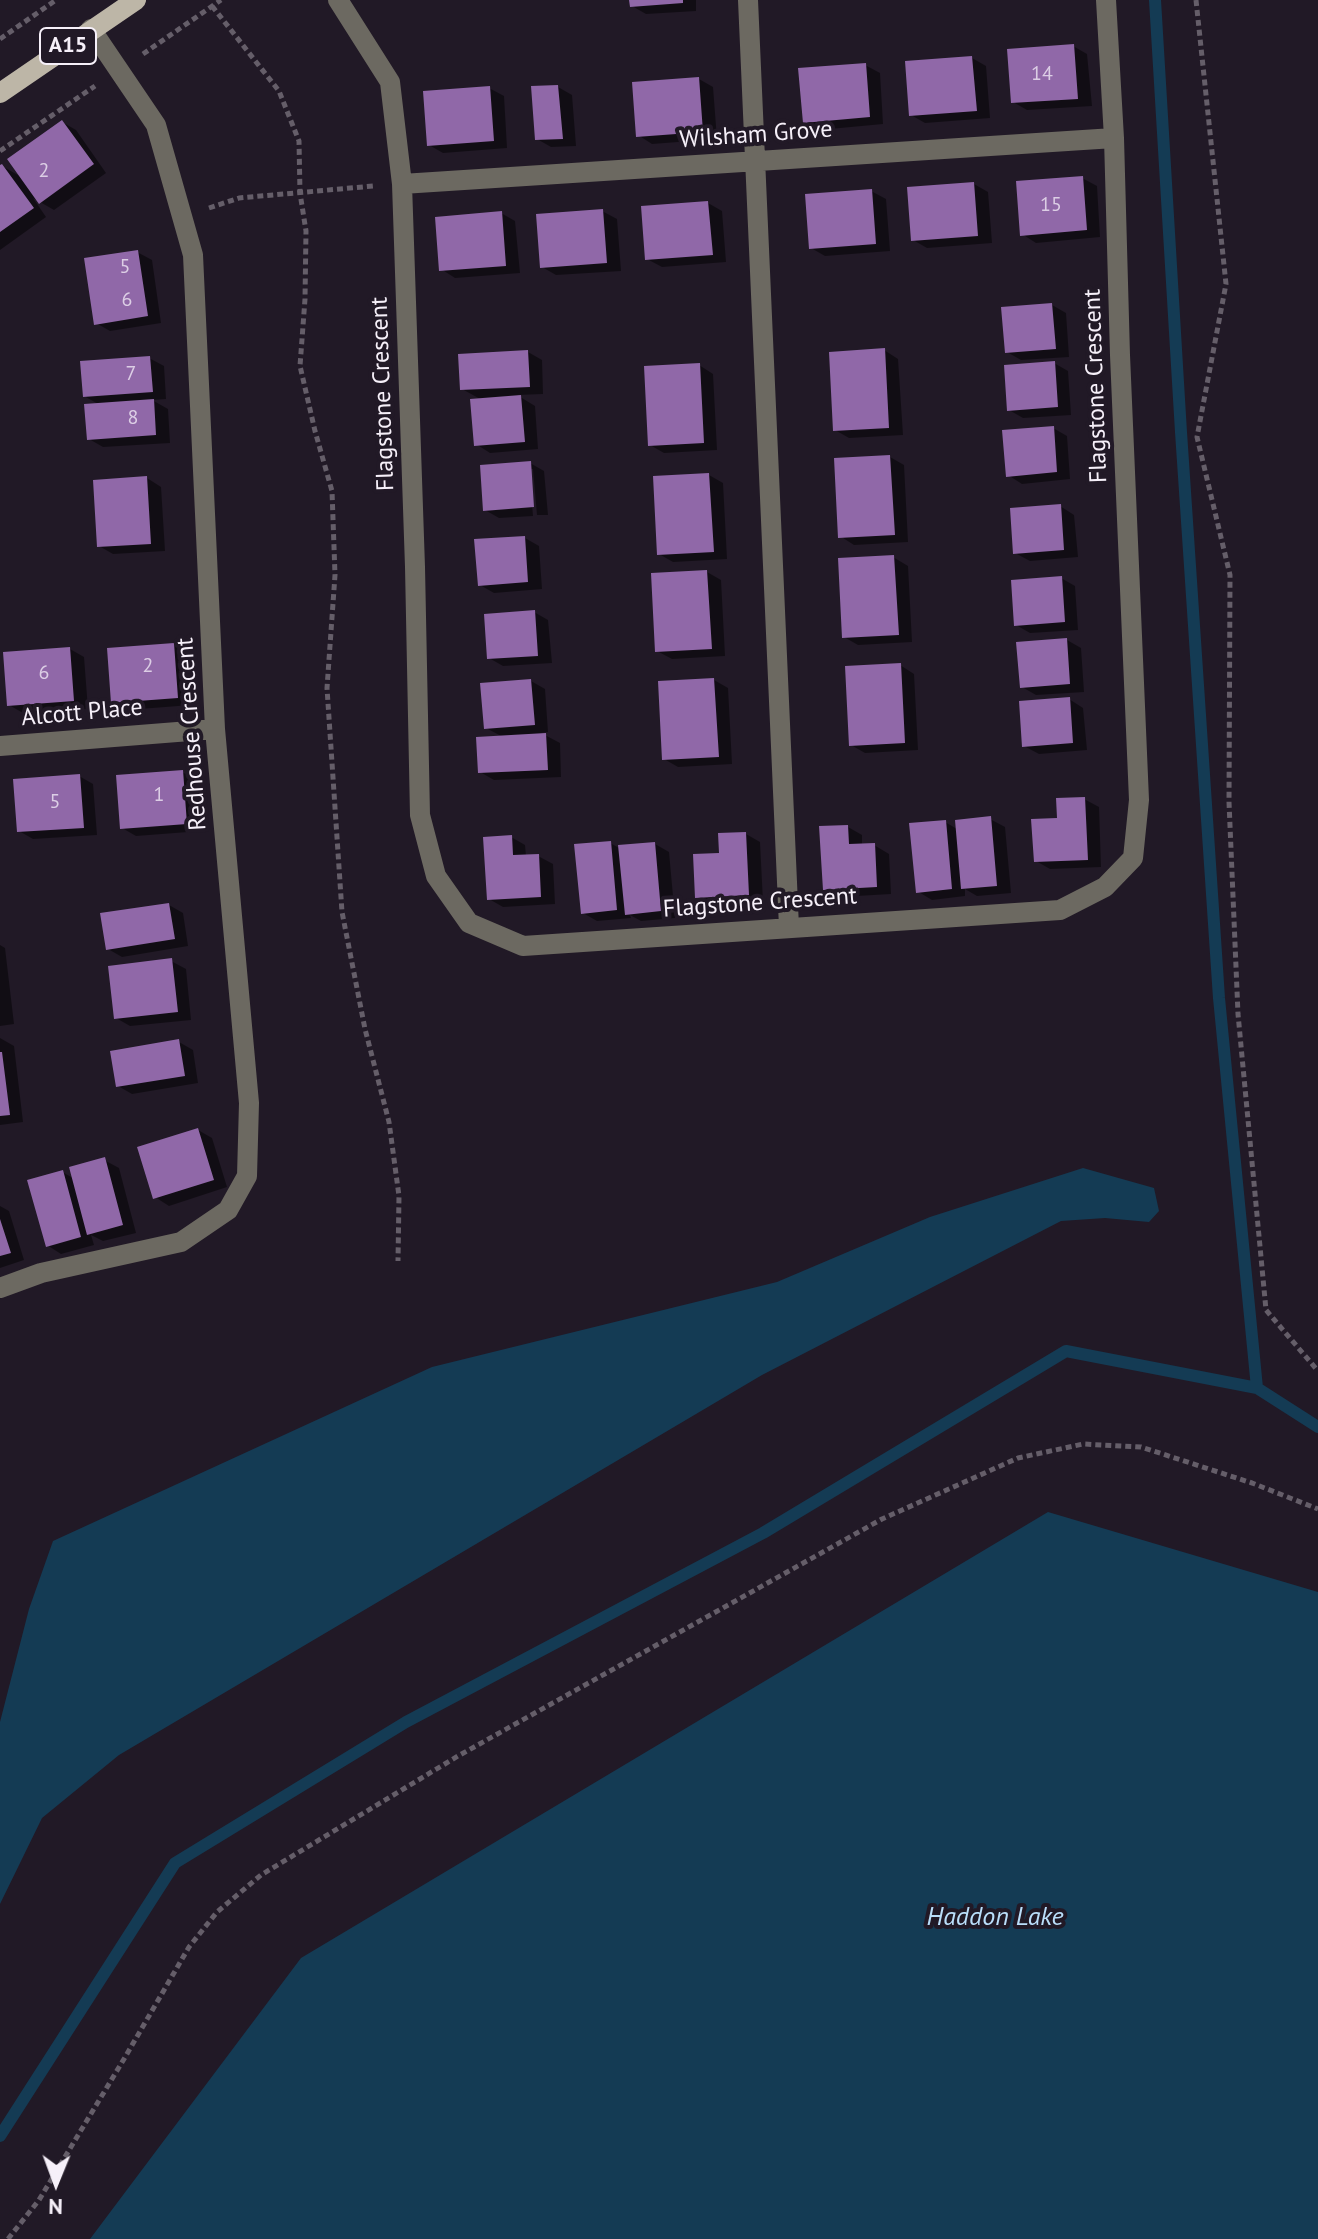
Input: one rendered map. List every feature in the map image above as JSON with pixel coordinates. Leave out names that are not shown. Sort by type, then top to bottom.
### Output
[{"type":"main road","name":"A15","points":[[0,93],[136,0]]},
{"type":"street","name":"Flagstone Crescent","points":[[338,0],[390,82],[402,184],[420,815],[436,876],[469,923],[523,946],[1060,910],[1105,887],[1133,858],[1139,800],[1106,0]]},
{"type":"street","points":[[748,0],[789,927]]},
{"type":"street","name":"Redhouse Crescent","points":[[0,1288],[41,1273],[181,1242],[228,1210],[247,1176],[249,1103],[215,729],[193,255],[156,125],[91,29]]},
{"type":"street","name":"Wilsham Grove","points":[[402,184],[1114,138]]},
{"type":"street","name":"Alcott Place","points":[[0,746],[215,729]]},
{"type":"path","points":[[0,39],[56,0]]},
{"type":"path","points":[[1196,0],[1226,284],[1197,437],[1230,575],[1229,802],[1238,1014],[1266,1310],[1318,1371]]},
{"type":"path","points":[[212,6],[279,91],[299,141],[300,193],[306,231],[300,366],[332,491],[335,575],[327,688],[342,912],[365,1029],[389,1122],[399,1196],[398,1261]]},
{"type":"path","points":[[183,218],[239,198],[402,184]]},
{"type":"path","points":[[8,2239],[39,2200],[189,1947],[217,1912],[261,1875],[458,1756],[882,1519],[1018,1458],[1083,1444],[1141,1447],[1252,1483],[1318,1509]]},
{"type":"water","points":[[1083,1168],[1154,1188],[1159,1211],[1149,1222],[1105,1218],[1061,1221],[762,1375],[119,1755],[42,1818],[0,1904],[0,1722],[29,1609],[53,1541],[432,1367],[777,1282],[930,1217]]},
{"type":"water","name":"Haddon Lake","points":[[1048,1512],[1318,1592],[1318,2239],[90,2239],[301,1958]]},
{"type":"building","points":[[629,0],[683,0],[683,3],[630,7]]},
{"type":"building","points":[[1074,44],[1078,99],[1011,103],[1007,49]]},
{"type":"building","points":[[972,56],[977,111],[909,116],[905,61]]},
{"type":"building","points":[[866,63],[870,117],[803,123],[798,68]]},
{"type":"building","points":[[699,77],[703,132],[636,137],[632,82]]},
{"type":"building","points":[[558,85],[563,139],[535,140],[531,86]]},
{"type":"building","points":[[490,86],[494,141],[427,146],[423,91]]},
{"type":"building","points":[[62,120],[94,164],[39,204],[7,159]]},
{"type":"building","points":[[0,165],[34,208],[0,232]]},
{"type":"building","points":[[1083,176],[1087,230],[1020,236],[1016,181]]},
{"type":"building","points":[[974,182],[978,236],[911,241],[907,187]]},
{"type":"building","points":[[872,189],[876,244],[809,249],[805,194]]},
{"type":"building","points":[[708,201],[713,255],[645,260],[641,206]]},
{"type":"building","points":[[603,209],[607,263],[540,268],[536,214]]},
{"type":"building","points":[[502,211],[506,266],[439,271],[435,217]]},
{"type":"building","points":[[138,250],[148,316],[94,325],[84,258]]},
{"type":"building","points":[[1052,303],[1056,349],[1005,353],[1001,307]]},
{"type":"building","points":[[885,348],[889,428],[833,431],[829,352]]},
{"type":"building","points":[[528,350],[530,387],[460,390],[458,354]]},
{"type":"building","points":[[150,356],[153,392],[83,397],[80,361]]},
{"type":"building","points":[[1055,361],[1058,407],[1007,411],[1004,365]]},
{"type":"building","points":[[700,363],[704,443],[648,446],[644,366]]},
{"type":"building","points":[[521,395],[525,442],[474,446],[470,399]]},
{"type":"building","points":[[154,399],[156,435],[87,440],[84,404]]},
{"type":"building","points":[[1054,426],[1057,472],[1006,477],[1002,430]]},
{"type":"building","points":[[890,455],[895,535],[838,538],[834,458]]},
{"type":"building","points":[[531,461],[534,507],[483,511],[480,465]]},
{"type":"building","points":[[709,473],[714,552],[657,555],[653,476]]},
{"type":"building","points":[[147,476],[151,544],[97,547],[93,480]]},
{"type":"building","points":[[1061,504],[1064,550],[1013,554],[1010,508]]},
{"type":"building","points":[[525,536],[528,582],[478,586],[474,539]]},
{"type":"building","points":[[894,555],[899,635],[842,638],[838,558]]},
{"type":"building","points":[[707,570],[712,649],[655,652],[651,573]]},
{"type":"building","points":[[1062,576],[1065,622],[1014,626],[1011,580]]},
{"type":"building","points":[[535,610],[538,656],[487,659],[484,614]]},
{"type":"building","points":[[1067,638],[1070,684],[1020,688],[1016,642]]},
{"type":"building","points":[[174,643],[178,698],[111,703],[107,648]]},
{"type":"building","points":[[70,647],[74,701],[7,706],[3,652]]},
{"type":"building","points":[[901,663],[905,743],[849,746],[845,666]]},
{"type":"building","points":[[714,678],[719,757],[662,760],[658,681]]},
{"type":"building","points":[[531,679],[535,725],[484,729],[480,683]]},
{"type":"building","points":[[1070,697],[1073,743],[1022,747],[1019,701]]},
{"type":"building","points":[[546,733],[548,770],[478,773],[476,737]]},
{"type":"building","points":[[183,770],[187,824],[120,829],[116,775]]},
{"type":"building","points":[[80,774],[84,828],[17,832],[13,779]]},
{"type":"building","points":[[1085,797],[1088,860],[1034,862],[1031,819],[1057,818],[1056,798]]},
{"type":"building","points":[[991,816],[997,886],[961,889],[955,820]]},
{"type":"building","points":[[946,820],[952,889],[916,893],[909,823]]},
{"type":"building","points":[[848,825],[849,844],[875,843],[877,887],[823,890],[819,826]]},
{"type":"building","points":[[746,832],[749,895],[695,898],[693,854],[719,853],[718,833]]},
{"type":"building","points":[[512,835],[513,855],[539,854],[541,897],[487,900],[483,837]]},
{"type":"building","points":[[611,841],[617,910],[581,914],[574,844]]},
{"type":"building","points":[[655,842],[661,911],[625,915],[618,845]]},
{"type":"building","points":[[169,903],[175,939],[106,950],[100,913]]},
{"type":"building","points":[[172,958],[178,1012],[114,1019],[108,966]]},
{"type":"building","points":[[179,1039],[185,1076],[116,1087],[110,1051]]},
{"type":"building","points":[[0,1052],[10,1115],[0,1116]]},
{"type":"building","points":[[198,1128],[214,1180],[153,1199],[137,1147]]},
{"type":"building","points":[[105,1157],[123,1225],[87,1235],[69,1167]]},
{"type":"building","points":[[63,1170],[81,1237],[46,1247],[27,1180]]},
{"type":"building","points":[[0,1219],[11,1253],[0,1256]]},
{"type":"waterway","points":[[1155,0],[1219,998],[1257,1388]]},
{"type":"waterway","points":[[0,2136],[175,1863],[406,1722],[763,1533],[1066,1351],[1257,1388],[1318,1427]]}]
